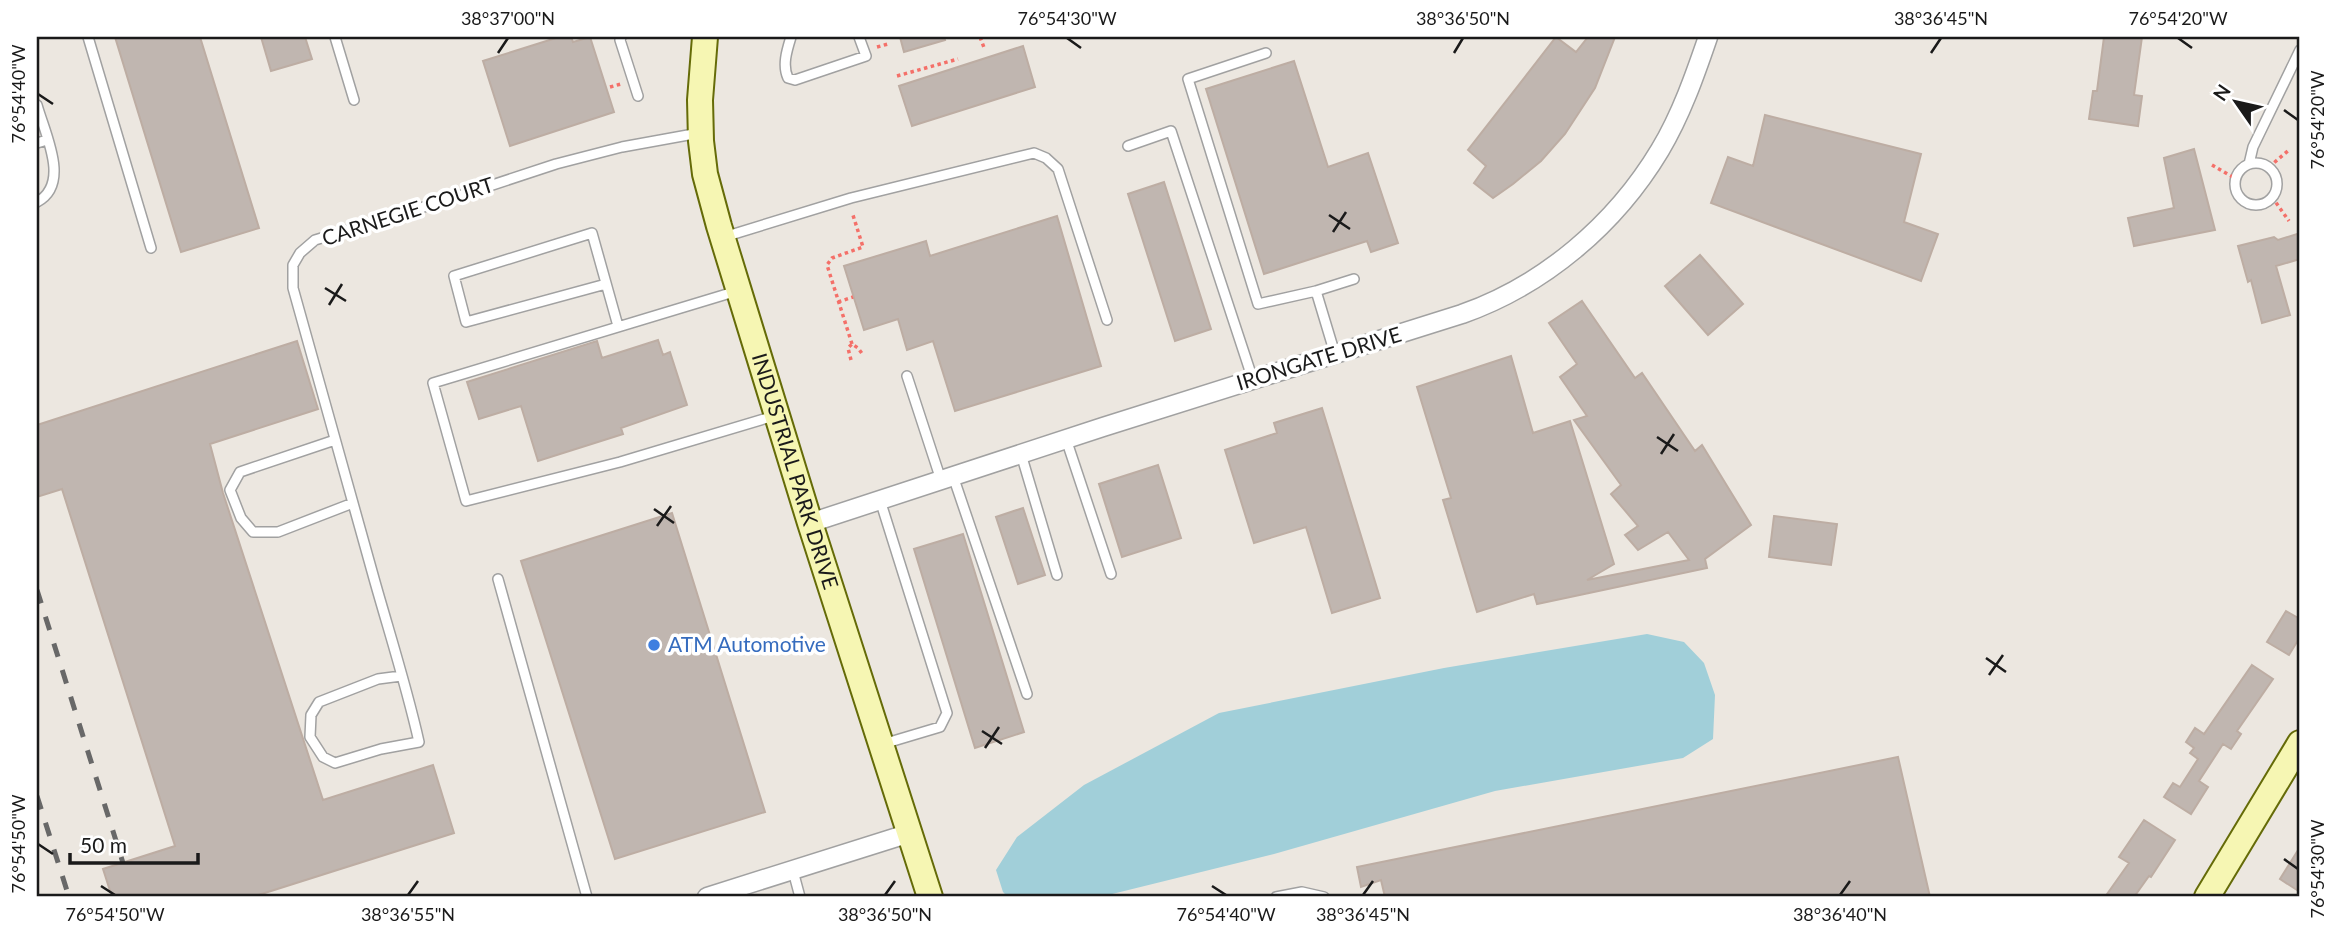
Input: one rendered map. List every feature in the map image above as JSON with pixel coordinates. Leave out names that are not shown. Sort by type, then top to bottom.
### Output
[{"type":"street","name":"INDUSTRIAL PARK DRIVE","points":[[705,37],[700,100],[701,132],[705,173],[722,238],[930,897]]},
{"type":"street","name":"IRONGATE DRIVE","points":[[810,523],[1491,303],[1543,274],[1586,240],[1614,211],[1660,151],[1684,101],[1708,37]]},
{"type":"street","points":[[2214,895],[2300,743]]},
{"type":"street","points":[[708,897],[910,833]]},
{"type":"lane","points":[[88,37],[151,248]]},
{"type":"lane","points":[[335,37],[354,100]]},
{"type":"lane","points":[[621,37],[638,96]]},
{"type":"lane","points":[[791,37],[786,72],[788,78],[795,80],[866,56],[859,37]]},
{"type":"lane","points":[[2249,164],[2253,147],[2300,50]]},
{"type":"lane","points":[[1266,53],[1188,79],[1258,304],[1354,279]]},
{"type":"lane","points":[[37,105],[54,163],[55,180],[48,195],[37,202]]},
{"type":"lane","points":[[1128,146],[1171,131],[1253,380]]},
{"type":"lane","name":"CARNEGIE COURT","points":[[401,676],[378,678],[319,702],[311,715],[310,737],[323,758],[335,763],[381,749],[419,742],[401,676],[353,503],[293,288],[293,265],[300,253],[315,240],[556,164],[622,147],[701,132]]},
{"type":"lane","points":[[37,143],[47,140]]},
{"type":"lane","points":[[722,238],[851,198],[1034,153],[1046,158],[1058,169],[1107,320]]},
{"type":"lane","points":[[2249,164],[2269,167],[2277,185],[2272,197],[2260,204],[2247,203],[2237,193],[2236,179],[2249,164]]},
{"type":"lane","points":[[606,284],[466,322],[454,276],[592,233],[618,326]]},
{"type":"lane","points":[[738,291],[433,383],[466,500],[620,461],[777,416]]},
{"type":"lane","points":[[1316,291],[1335,354]]},
{"type":"lane","points":[[907,376],[1027,694]]},
{"type":"lane","points":[[1066,439],[1111,574]]},
{"type":"lane","points":[[335,440],[240,472],[230,490],[241,518],[253,532],[278,531],[353,503]]},
{"type":"lane","points":[[1021,454],[1057,575]]},
{"type":"lane","points":[[880,500],[947,713],[940,727],[881,744]]},
{"type":"lane","points":[[498,579],[587,897]]},
{"type":"lane","points":[[793,871],[800,897]]},
{"type":"lane","points":[[1276,897],[1302,892],[1324,897]]},
{"type":"path","points":[[980,37],[985,50]]},
{"type":"path","points":[[897,76],[958,59]]},
{"type":"path","points":[[2269,167],[2289,150]]},
{"type":"path","points":[[2212,165],[2236,179]]},
{"type":"path","points":[[2272,197],[2289,220]]},
{"type":"path","points":[[852,212],[863,247],[831,258],[827,265],[852,344],[863,355]]},
{"type":"path","points":[[838,302],[853,297]]},
{"type":"path","points":[[851,360],[848,348],[852,344]]},
{"type":"water","points":[[1647,634],[1684,642],[1704,663],[1715,695],[1713,739],[1683,758],[1495,791],[1274,854],[1100,897],[1008,897],[1003,892],[996,870],[1017,837],[1084,785],[1219,713],[1444,668]]},
{"type":"building","points":[[115,37],[200,37],[259,228],[181,252]]},
{"type":"building","points":[[261,37],[305,37],[312,59],[271,71]]},
{"type":"building","points":[[559,37],[571,37],[573,42],[590,37],[614,112],[510,146],[483,61]]},
{"type":"building","points":[[900,37],[944,37],[945,40],[904,52]]},
{"type":"building","points":[[1556,37],[1576,52],[1588,37],[1615,37],[1595,88],[1565,134],[1541,161],[1493,198],[1474,183],[1486,166],[1468,150]]},
{"type":"building","points":[[2104,37],[2142,37],[2134,95],[2142,96],[2138,126],[2089,119],[2093,91],[2097,91]]},
{"type":"building","points":[[1023,46],[1035,87],[912,126],[899,86]]},
{"type":"building","points":[[1294,61],[1328,167],[1368,153],[1398,243],[1371,252],[1367,241],[1264,274],[1206,89]]},
{"type":"building","points":[[1765,115],[1921,154],[1904,222],[1938,234],[1921,281],[1711,203],[1728,157],[1753,166]]},
{"type":"building","points":[[2194,149],[2215,230],[2134,246],[2128,218],[2174,208],[2164,158]]},
{"type":"building","points":[[1164,182],[1211,329],[1175,341],[1128,194]]},
{"type":"building","points":[[1057,216],[1101,366],[955,411],[933,341],[907,350],[898,319],[864,330],[844,266],[926,241],[930,256]]},
{"type":"building","points":[[2300,233],[2300,259],[2276,266],[2290,315],[2262,323],[2251,280],[2248,282],[2238,246],[2274,237],[2278,240]]},
{"type":"building","points":[[1700,255],[1743,304],[1708,335],[1665,286]]},
{"type":"building","points":[[1582,301],[1635,378],[1642,373],[1695,451],[1702,445],[1751,525],[1705,559],[1707,568],[1537,604],[1534,594],[1477,612],[1443,500],[1451,498],[1417,387],[1511,356],[1533,433],[1570,421],[1614,564],[1587,580],[1689,560],[1668,532],[1638,550],[1625,535],[1638,526],[1611,494],[1621,485],[1574,420],[1587,416],[1560,377],[1577,364],[1549,323]]},
{"type":"building","points":[[658,340],[663,355],[670,352],[687,405],[621,428],[623,434],[538,461],[521,406],[479,419],[467,382],[597,341],[602,358]]},
{"type":"building","points":[[297,341],[318,409],[210,444],[223,493],[323,800],[433,765],[454,833],[252,897],[112,897],[103,869],[175,846],[62,489],[37,497],[37,425]]},
{"type":"building","points":[[1322,408],[1380,598],[1332,613],[1306,527],[1254,543],[1225,450],[1277,433],[1274,423]]},
{"type":"building","points":[[1158,465],[1181,538],[1122,557],[1099,484]]},
{"type":"building","points":[[1023,508],[1045,575],[1018,584],[996,517]]},
{"type":"building","points":[[672,513],[765,812],[615,859],[521,561]]},
{"type":"building","points":[[1774,516],[1837,524],[1831,565],[1769,557]]},
{"type":"building","points":[[963,534],[1024,732],[975,748],[914,549]]},
{"type":"building","points":[[2286,611],[2300,619],[2300,637],[2289,655],[2267,642]]},
{"type":"building","points":[[2252,665],[2273,679],[2237,731],[2241,734],[2231,749],[2223,744],[2199,781],[2208,787],[2191,814],[2164,797],[2173,783],[2180,787],[2198,759],[2190,753],[2194,748],[2186,742],[2195,728],[2204,734]]},
{"type":"building","points":[[1898,757],[1930,897],[1385,897],[1381,880],[1361,887],[1357,867]]},
{"type":"building","points":[[2144,820],[2175,840],[2151,877],[2149,876],[2134,897],[2105,897],[2129,863],[2119,857]]},
{"type":"building","points":[[2300,847],[2300,892],[2280,879]]},
{"type":"railway","points":[[37,590],[123,863]]},
{"type":"railway","points":[[37,796],[69,897]]},
{"type":"place","name":"ATM Automotive","points":[[654,645]]}]
